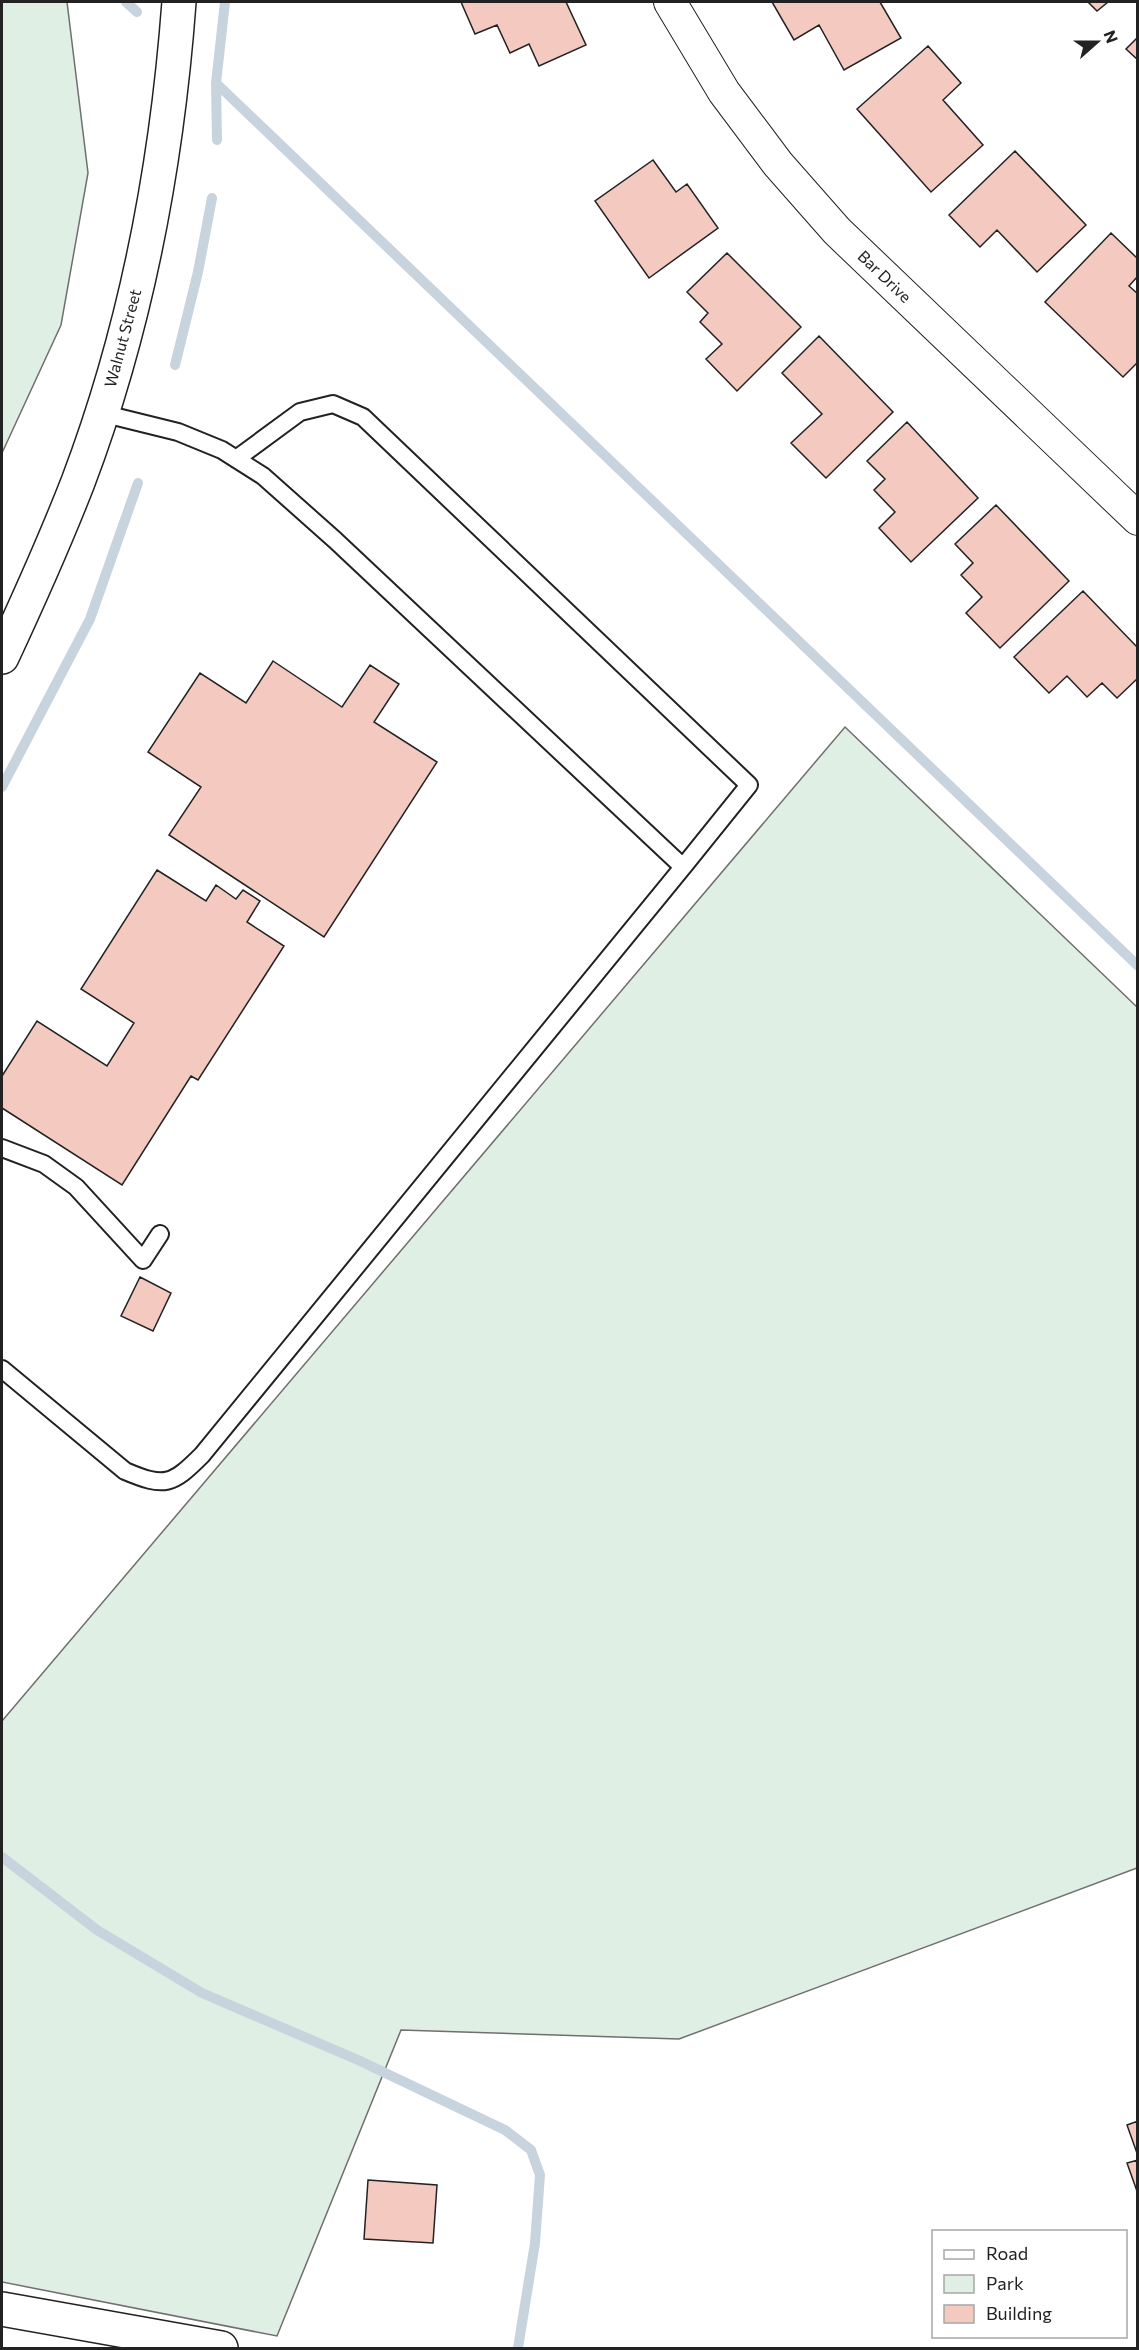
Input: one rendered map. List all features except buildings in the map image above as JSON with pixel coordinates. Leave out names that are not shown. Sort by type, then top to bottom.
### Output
[{"type":"street","name":"Walnut Street","points":[[2,657],[40,575],[78,480],[111,382],[142,264],[163,147],[179,2]]},
{"type":"street","name":"Bar Drive","points":[[670,2],[724,92],[778,164],[830,222],[1137,519]]},
{"type":"street","points":[[2,2309],[221,2349]]},
{"type":"lane","points":[[2,1369],[125,1471],[147,1480],[166,1481],[181,1476],[202,1455],[749,785],[363,417],[333,404],[300,411],[236,459]]},
{"type":"lane","points":[[101,413],[178,432],[222,450],[263,476],[335,540],[683,867]]},
{"type":"lane","points":[[2,1148],[44,1164],[76,1187],[143,1260],[160,1234]]},
{"type":"green space","points":[[2,2],[67,2],[88,173],[61,325],[2,453]]},
{"type":"green space","points":[[845,727],[1137,1007],[1137,1868],[679,2039],[401,2030],[277,2336],[2,2282],[2,1721]]},
{"type":"waterway","points":[[126,2],[137,12]]},
{"type":"waterway","points":[[217,140],[216,83],[225,2]]},
{"type":"waterway","points":[[216,83],[1138,966]]},
{"type":"waterway","points":[[175,365],[198,272],[212,198]]},
{"type":"waterway","points":[[2,787],[90,619],[138,483]]},
{"type":"waterway","points":[[2,1857],[97,1930],[202,1993],[358,2060],[505,2130],[531,2150],[540,2175],[535,2243],[518,2348]]}]
